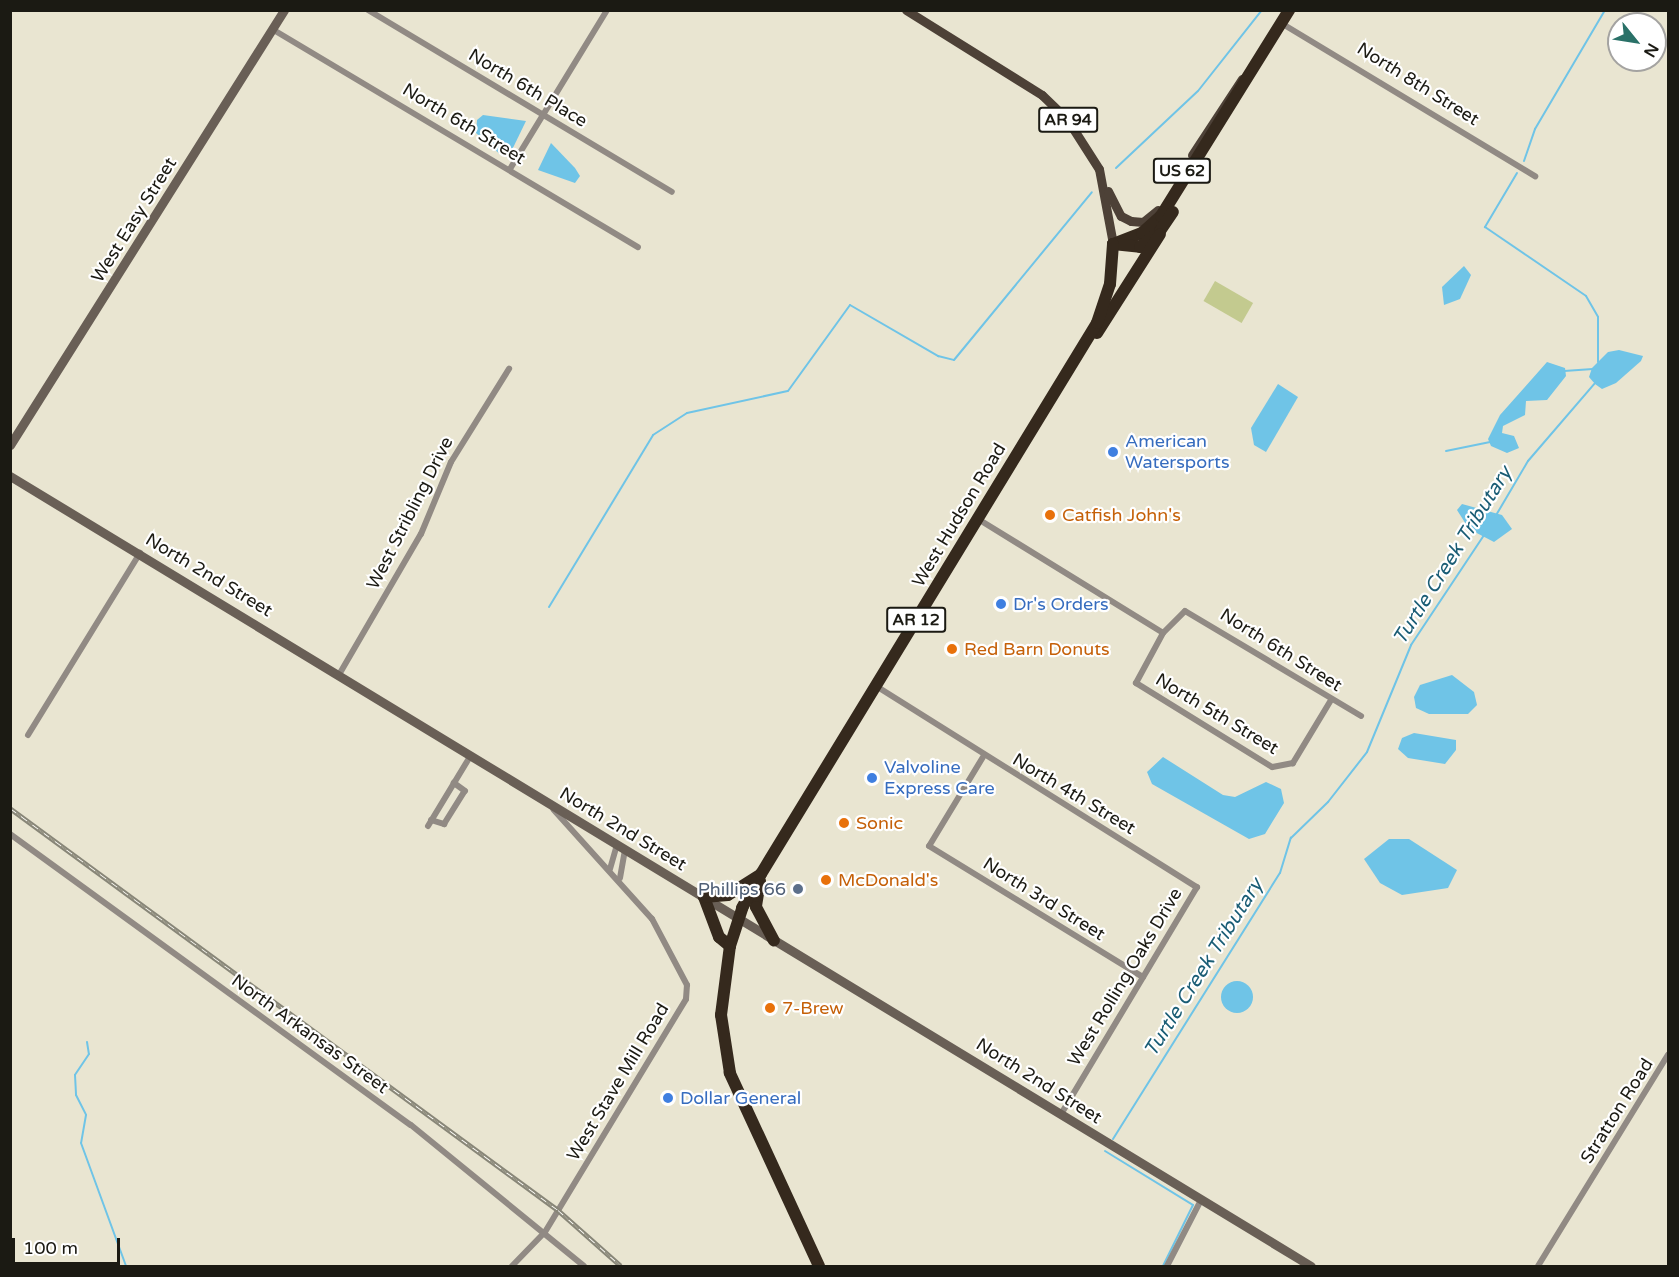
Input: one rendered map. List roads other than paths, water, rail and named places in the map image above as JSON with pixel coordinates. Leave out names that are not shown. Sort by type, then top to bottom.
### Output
[{"type":"highway","points":[[1253,69],[1289,10]]},
{"type":"highway","name":"US 62","points":[[1161,231],[1246,93],[1253,69]]},
{"type":"highway","name":"US 62","points":[[1113,244],[1142,233],[1161,216],[1253,69]]},
{"type":"highway","points":[[1113,244],[1140,247],[1161,231]]},
{"type":"highway","name":"AR 12","points":[[1085,344],[1109,319],[1161,231]]},
{"type":"highway","name":"West Hudson Road","points":[[819,1266],[730,1073],[721,1015],[730,946],[738,918],[761,874],[1085,344],[1105,304],[1113,244]]},
{"type":"highway","points":[[761,874],[756,907],[774,941]]},
{"type":"highway","name":"AR 12","points":[[704,897],[728,895],[761,874]]},
{"type":"highway","points":[[704,897],[719,937],[730,946]]},
{"type":"main road","name":"West Easy Street","points":[[10,445],[284,10]]},
{"type":"main road","name":"AR 94","points":[[906,10],[1042,95],[1088,146],[1104,184],[1113,244]]},
{"type":"main road","name":"US 62","points":[[1104,184],[1121,216],[1143,222],[1154,216],[1232,89],[1253,69]]},
{"type":"main road","name":"North 2nd Street","points":[[10,476],[340,673],[548,803],[1311,1266]]},
{"type":"street","name":"North 6th Place","points":[[368,10],[672,192]]},
{"type":"street","points":[[510,169],[607,10]]},
{"type":"street","name":"North 8th Street","points":[[1281,23],[1535,176]]},
{"type":"street","name":"North 6th Street","points":[[272,29],[638,247]]},
{"type":"street","name":"West Stribling Drive","points":[[340,673],[421,534],[451,462],[509,369]]},
{"type":"street","points":[[978,519],[1163,633]]},
{"type":"street","points":[[28,735],[140,553]]},
{"type":"street","name":"North 6th Street","points":[[1163,633],[1185,611],[1331,700],[1362,716]]},
{"type":"street","name":"North 5th Street","points":[[1163,633],[1136,683],[1272,766],[1283,767],[1293,763],[1331,700]]},
{"type":"street","name":"North 4th Street","points":[[876,686],[983,757],[1197,887]]},
{"type":"street","points":[[454,783],[465,791],[444,824],[430,823],[454,783],[471,755]]},
{"type":"street","name":"North 3rd Street","points":[[983,757],[929,846],[1143,977]]},
{"type":"street","name":"West Stave Mill Road","points":[[512,1266],[545,1232],[686,999],[687,985],[677,961],[620,879],[548,803]]},
{"type":"street","name":"North Arkansas Street","points":[[10,834],[411,1125],[584,1266]]},
{"type":"street","points":[[610,869],[621,847]]},
{"type":"street","points":[[620,879],[621,847]]},
{"type":"street","name":"West Rolling Oaks Drive","points":[[1060,1114],[1197,887]]},
{"type":"street","name":"Stratton Road","points":[[1538,1266],[1668,1055]]},
{"type":"street","points":[[1167,1266],[1201,1200]]},
{"type":"water","points":[[483,115],[526,121],[510,154],[502,156],[476,133],[477,120]]},
{"type":"water","points":[[551,143],[580,176],[575,183],[538,170]]},
{"type":"water","points":[[1464,266],[1471,275],[1460,299],[1444,305],[1442,287]]},
{"type":"water","points":[[1619,350],[1643,356],[1641,361],[1616,383],[1602,389],[1589,377],[1592,368],[1608,352]]},
{"type":"water","points":[[1547,362],[1565,368],[1566,376],[1547,400],[1526,401],[1525,415],[1503,426],[1502,433],[1514,436],[1519,448],[1507,453],[1491,446],[1488,439],[1500,415]]},
{"type":"water","points":[[1278,384],[1298,397],[1266,452],[1254,445],[1251,428]]},
{"type":"water","points":[[1462,504],[1502,515],[1512,529],[1494,542],[1469,529],[1457,510]]},
{"type":"water","points":[[1452,675],[1474,692],[1477,705],[1468,714],[1429,714],[1416,708],[1414,697],[1420,685]]},
{"type":"water","points":[[1414,733],[1456,740],[1456,750],[1445,764],[1408,758],[1398,749],[1402,738]]},
{"type":"water","points":[[1163,757],[1223,795],[1235,797],[1266,782],[1281,789],[1284,803],[1265,834],[1249,839],[1152,784],[1147,772]]},
{"type":"water","points":[[1389,839],[1409,839],[1457,870],[1448,888],[1402,895],[1380,883],[1364,859]]},
{"type":"water","points":[[1237,981],[1249,985],[1253,997],[1249,1009],[1237,1013],[1225,1009],[1221,997],[1225,985]]},
{"type":"waterway","name":"Turtle Creek Tributary","points":[[1116,168],[1198,91],[1262,10]]},
{"type":"waterway","name":"Turtle Creek Tributary","points":[[1524,161],[1535,129],[1605,10]]},
{"type":"waterway","name":"Turtle Creek Tributary","points":[[1517,173],[1485,227],[1586,296],[1598,317],[1598,362]]},
{"type":"waterway","name":"Turtle Creek Tributary","points":[[549,607],[653,435],[687,413],[788,391],[850,305],[938,356],[954,360],[1092,192]]},
{"type":"waterway","points":[[1564,371],[1593,369]]},
{"type":"waterway","name":"Turtle Creek Tributary","points":[[1495,517],[1528,461],[1595,383]]},
{"type":"waterway","points":[[1446,451],[1490,442]]},
{"type":"waterway","name":"Turtle Creek Tributary","points":[[1113,1139],[1280,873],[1291,838],[1328,802],[1367,752],[1411,645],[1486,532]]},
{"type":"waterway","points":[[87,1042],[89,1054],[75,1075],[76,1095],[86,1115],[81,1143],[126,1266]]},
{"type":"waterway","name":"Turtle Creek Tributary","points":[[1105,1151],[1193,1205],[1163,1266]]},
{"type":"railway","points":[[10,808],[558,1210],[621,1266]]},
{"type":"place","name":"American Watersports","points":[[1113,452]]},
{"type":"place","name":"Catfish John's","points":[[1050,515]]},
{"type":"place","name":"Dr's Orders","points":[[1001,604]]},
{"type":"place","name":"Red Barn Donuts","points":[[952,649]]},
{"type":"place","name":"Valvoline Express Care","points":[[872,778]]},
{"type":"place","name":"Sonic","points":[[844,823]]},
{"type":"place","name":"McDonald's","points":[[826,880]]},
{"type":"place","name":"Phillips 66","points":[[798,889]]},
{"type":"place","name":"7-Brew","points":[[770,1008]]},
{"type":"place","name":"Dollar General","points":[[668,1098]]}]
